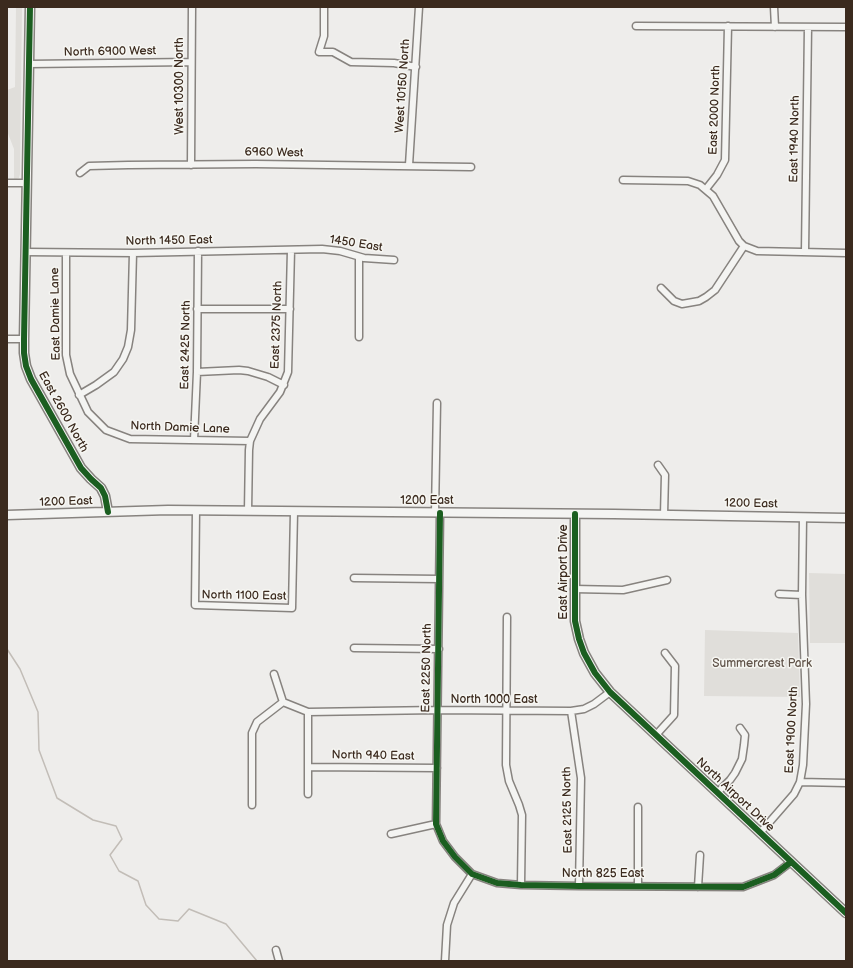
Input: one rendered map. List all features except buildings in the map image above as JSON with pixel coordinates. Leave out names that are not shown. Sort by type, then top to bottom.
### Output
[{"type":"street","name":"East 2600 North","points":[[30,7],[24,339],[26,366],[31,379],[81,468],[101,488],[105,496],[108,512]]},
{"type":"street","name":"West 10300 North","points":[[191,164],[192,7]]},
{"type":"street","points":[[324,7],[324,36],[319,52],[333,52],[351,62],[394,63],[416,67]]},
{"type":"street","name":"West 10150 North","points":[[409,165],[419,7]]},
{"type":"street","points":[[774,7],[775,27]]},
{"type":"street","points":[[636,26],[846,27]]},
{"type":"street","name":"East 2000 North","points":[[706,189],[717,175],[725,160],[728,26]]},
{"type":"street","name":"East 1940 North","points":[[805,252],[808,27]]},
{"type":"street","name":"North 6900 West","points":[[29,64],[191,62]]},
{"type":"street","name":"6960 West","points":[[80,173],[89,166],[191,164],[409,165],[471,167]]},
{"type":"street","points":[[623,180],[688,181],[700,185],[713,196],[739,241],[744,246],[757,251],[846,253]]},
{"type":"street","points":[[7,183],[27,183]]},
{"type":"street","points":[[661,288],[674,301],[682,304],[699,301],[715,290],[744,246]]},
{"type":"street","name":"East 2375 North","points":[[248,511],[250,441],[260,419],[284,385],[288,372],[291,250]]},
{"type":"street","name":"North 1450 East","points":[[26,252],[134,253],[314,250]]},
{"type":"street","name":"1450 East","points":[[314,250],[333,250],[359,257],[394,260]]},
{"type":"street","name":"East 2425 North","points":[[194,440],[197,372],[198,251]]},
{"type":"street","name":"East Damie Lane","points":[[66,253],[66,355],[70,374]]},
{"type":"street","points":[[79,395],[114,372],[123,359],[128,347],[131,330],[134,253]]},
{"type":"street","points":[[359,257],[359,337]]},
{"type":"street","points":[[197,309],[290,309]]},
{"type":"street","points":[[7,339],[24,339]]},
{"type":"street","points":[[197,372],[248,371],[268,377],[284,385]]},
{"type":"street","name":"North Damie Lane","points":[[70,374],[88,412],[106,430],[124,437],[130,439],[250,441]]},
{"type":"street","name":"East 2250 North","points":[[436,403],[439,579],[436,824]]},
{"type":"street","points":[[658,465],[665,475],[664,515]]},
{"type":"street","name":"1200 East","points":[[7,515],[196,510],[846,518]]},
{"type":"street","name":"North 1100 East","points":[[196,510],[195,605],[292,608],[294,512]]},
{"type":"street","name":"East Airport Drive","points":[[575,514],[575,621],[581,646],[595,673],[610,692]]},
{"type":"street","name":"East 1900 North","points":[[760,833],[790,801],[800,782],[804,765],[806,704],[802,595],[803,517]]},
{"type":"street","points":[[354,578],[439,579]]},
{"type":"street","points":[[574,589],[623,590],[667,580]]},
{"type":"street","points":[[780,594],[802,595]]},
{"type":"street","points":[[507,616],[506,765],[507,774],[522,815],[521,885]]},
{"type":"street","points":[[354,648],[439,649]]},
{"type":"street","points":[[656,735],[674,715],[675,666],[665,653]]},
{"type":"street","points":[[252,805],[252,733],[257,722],[283,702],[274,674]]},
{"type":"street","name":"North 1000 East","points":[[283,702],[308,712],[438,710],[571,711],[584,709],[594,704],[610,692]]},
{"type":"street","name":"North Airport Drive","points":[[610,692],[846,913]]},
{"type":"street","name":"East 2125 North","points":[[571,711],[581,778],[579,886]]},
{"type":"street","points":[[308,712],[308,794]]},
{"type":"street","points":[[717,793],[735,774],[742,759],[745,735],[740,728]]},
{"type":"street","name":"North 940 East","points":[[309,767],[437,768]]},
{"type":"street","points":[[800,782],[846,783]]},
{"type":"street","points":[[638,807],[638,885]]},
{"type":"street","points":[[391,834],[436,824]]},
{"type":"street","name":"North 825 East","points":[[436,824],[443,841],[455,857],[472,874],[497,883],[579,886],[638,885],[743,887],[774,875],[791,862]]},
{"type":"street","points":[[698,887],[700,855]]},
{"type":"street","points":[[445,961],[447,925],[454,903],[472,874]]},
{"type":"street","points":[[276,950],[279,961]]},
{"type":"shaded area","points":[[16,7],[22,7],[20,174],[19,178],[14,180],[14,149],[7,131],[7,90],[15,87]]},
{"type":"shaded area","points":[[809,573],[846,574],[846,643],[810,643]]},
{"type":"shaded area","name":"Summercrest Park","points":[[705,630],[798,633],[800,697],[704,696]]},
{"type":"waterway","points":[[7,649],[20,669],[38,712],[39,750],[57,798],[93,820],[116,826],[122,839],[110,855],[119,871],[138,881],[146,905],[159,919],[178,921],[189,909],[226,924],[257,961]]},
{"type":"cycle path","points":[[30,7],[24,339],[26,366],[31,379],[81,468],[101,488],[105,496],[108,512]]},
{"type":"cycle path","points":[[440,513],[436,824],[443,841],[455,857],[472,874],[497,883],[521,885],[743,887],[774,875],[791,862]]},
{"type":"cycle path","points":[[575,514],[575,621],[584,653],[595,673],[610,692],[846,913]]}]
